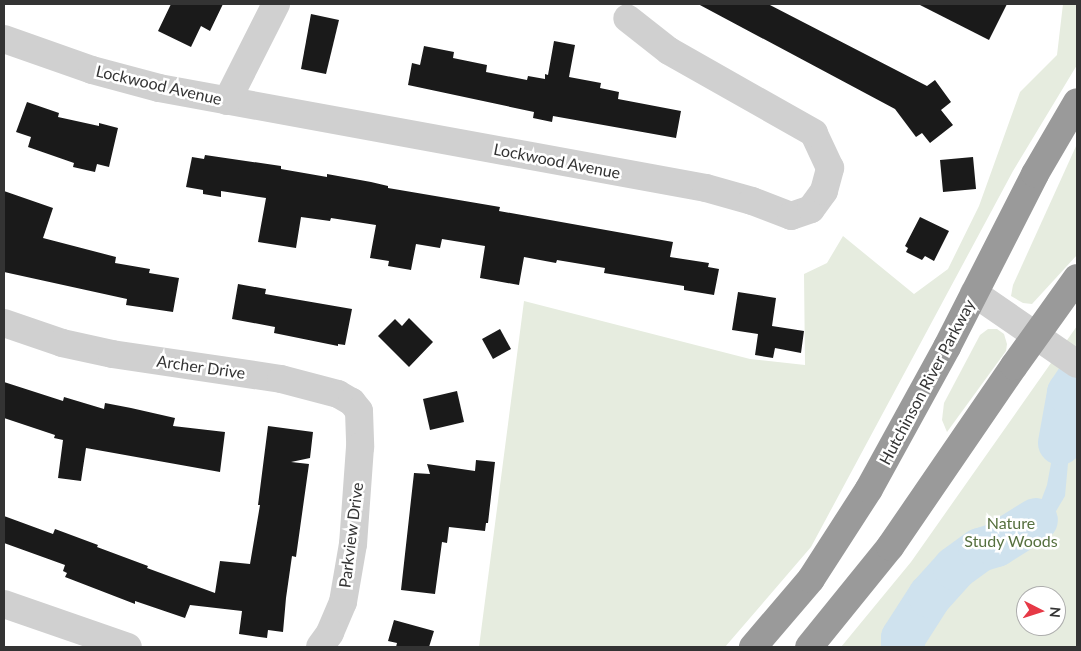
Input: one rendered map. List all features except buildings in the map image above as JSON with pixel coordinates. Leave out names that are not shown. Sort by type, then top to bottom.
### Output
[{"type":"highway","name":"Hutchinson River Parkway","points":[[754,647],[811,579],[842,534],[900,435],[1035,174],[1077,102]]},
{"type":"highway","points":[[809,647],[890,546],[1057,350],[1077,278]]},
{"type":"street","points":[[227,102],[276,4]]},
{"type":"street","name":"Lockwood Avenue","points":[[4,40],[92,70],[159,88],[227,102],[706,188],[752,201],[791,216],[811,209],[824,191],[830,168],[814,133],[669,52],[627,18]]},
{"type":"street","points":[[974,293],[1057,350]]},
{"type":"street","name":"Archer Drive","points":[[4,323],[62,343],[281,379],[338,394],[352,402],[358,411],[360,446]]},
{"type":"street","name":"Parkview Drive","points":[[320,647],[330,633],[343,602],[353,544],[360,446]]},
{"type":"street","points":[[4,604],[128,647]]},
{"type":"green space","points":[[1063,4],[1077,4],[1077,65],[1013,171],[811,547],[725,647],[479,647],[524,301],[750,359],[805,365],[804,274],[827,263],[843,236],[914,294],[948,269],[979,206],[1020,92],[1057,55]]},
{"type":"green space","points":[[1077,144],[1077,255],[1032,304],[1023,303],[1011,296],[1013,285]]},
{"type":"green space","name":"Nature Study Woods","points":[[1077,326],[1077,647],[841,647],[911,562]]},
{"type":"green space","points":[[988,329],[997,329],[1004,334],[1007,344],[1006,351],[947,432],[942,420],[944,403],[980,335]]},
{"type":"water","points":[[1065,381],[1077,389],[1077,416],[1071,431],[1065,496],[1052,518],[1023,540],[986,550],[977,548],[1021,524],[1039,506],[1047,485],[1054,447],[1059,387]]},
{"type":"waterway","points":[[1060,443],[1069,393],[1077,381]]},
{"type":"waterway","points":[[903,647],[903,638],[930,596],[955,568],[980,550],[996,545],[1036,520]]}]
